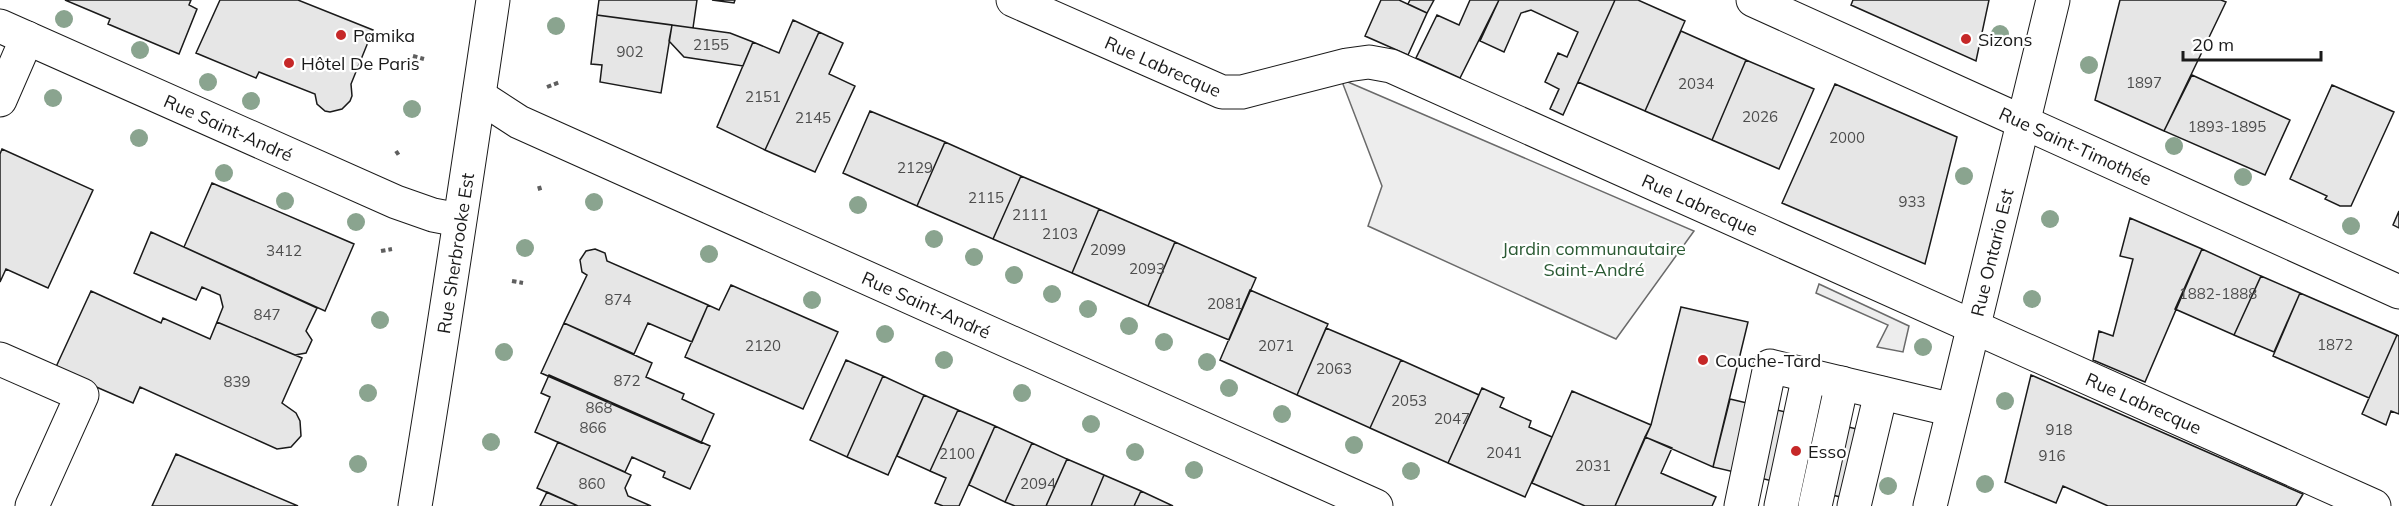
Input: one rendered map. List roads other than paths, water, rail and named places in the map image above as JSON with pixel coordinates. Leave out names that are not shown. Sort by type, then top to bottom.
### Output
[{"type":"street","name":"Rue Sherbrooke Est","points":[[415,506],[452,287],[459,220],[494,0]]},
{"type":"street","name":"Rue Labrecque","points":[[1013,0],[1222,92],[1242,92],[1369,62],[1391,66],[2374,506]]},
{"type":"street","name":"Rue Saint-Timothée","points":[[1753,0],[2399,292]]},
{"type":"street","name":"Rue Ontario Est","points":[[1930,506],[2054,0]]},
{"type":"street","name":"Rue Saint-André","points":[[14,32],[396,202],[433,215],[459,220]]},
{"type":"street","points":[[0,100],[14,32]]},
{"type":"street","name":"Rue Saint-André","points":[[479,96],[500,112],[525,125],[1376,506]]},
{"type":"street","points":[[0,359],[82,395],[32,506]]},
{"type":"street","points":[[1741,506],[1770,366],[1953,410]]},
{"type":"street","points":[[1781,506],[1809,375]]},
{"type":"street","points":[[1815,506],[1842,383]]},
{"type":"street","points":[[1854,506],[1881,393]]},
{"type":"place","name":"Pamika","points":[[341,35]]},
{"type":"place","name":"Sizons","points":[[1966,39]]},
{"type":"place","name":"Hôtel De Paris","points":[[289,63]]},
{"type":"place","name":"Couche-Tard","points":[[1703,360]]},
{"type":"place","name":"Esso","points":[[1796,451]]},
{"type":"park label","name":"Jardin communautaire Saint-André","points":[[1594,258]]}]
